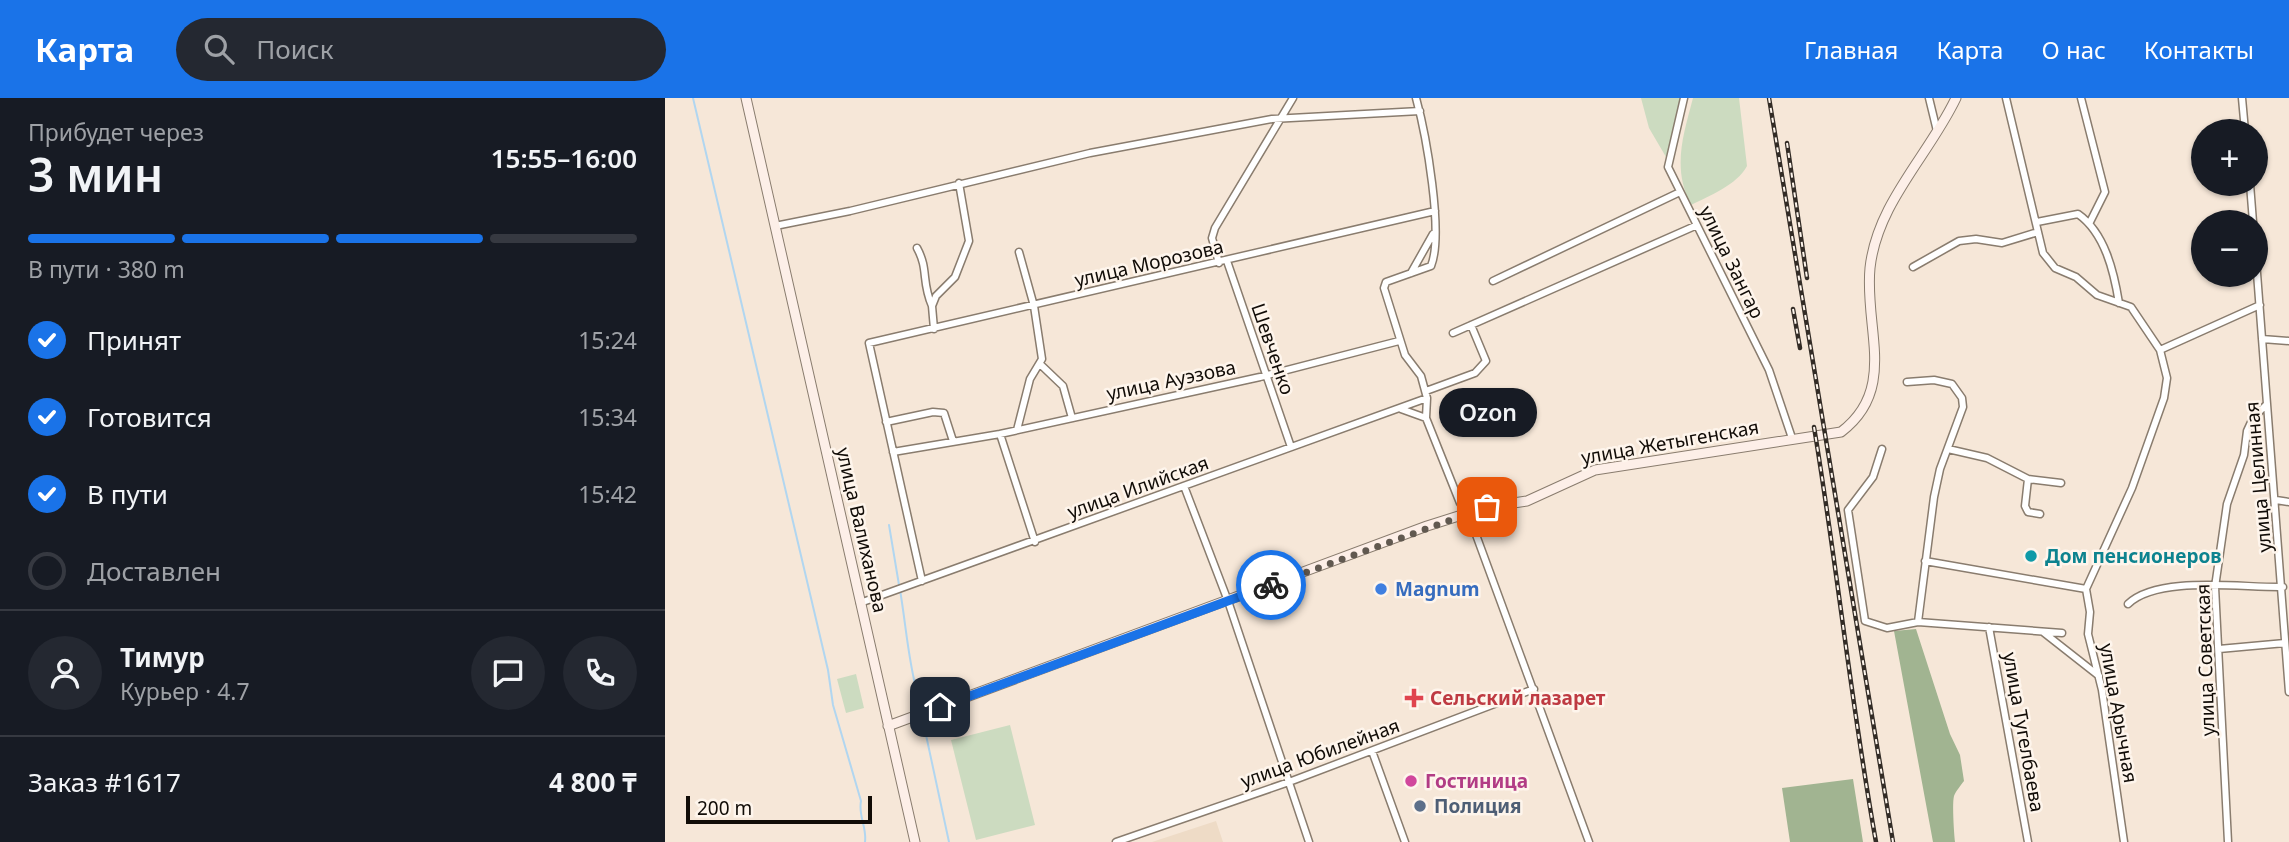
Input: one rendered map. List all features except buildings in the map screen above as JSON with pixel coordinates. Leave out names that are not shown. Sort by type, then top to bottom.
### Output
[{"type":"main road","name":"улица Валиханова","points":[[746,98],[915,842]]},
{"type":"main road","name":"улица Жетыгенская","points":[[888,726],[1468,513],[1527,501],[1570,479],[1595,470],[1841,432],[1861,415],[1870,398],[1874,368],[1870,270],[1875,244],[1887,211],[1956,98]]},
{"type":"street","points":[[1219,263],[1212,237],[1215,228],[1282,121],[1293,98]]},
{"type":"street","points":[[1416,98],[1435,211],[1433,233],[1436,252],[1431,267],[1384,286],[1399,341],[1405,355],[1420,374],[1426,394],[1426,418],[1460,503],[1468,513],[1589,842]]},
{"type":"street","name":"улица Зангар","points":[[1684,98],[1668,167],[1695,226],[1769,370],[1791,438]]},
{"type":"street","points":[[1929,98],[1937,131]]},
{"type":"street","points":[[1925,561],[2086,589],[2120,520],[2164,398],[2167,378],[2160,350],[2131,307],[2097,295],[2076,277],[2055,268],[2043,253],[2006,98]]},
{"type":"street","points":[[2081,98],[2105,192],[2089,224]]},
{"type":"street","points":[[2242,98],[2244,119]]},
{"type":"street","points":[[775,226],[850,211],[1110,149],[1272,119],[1282,121],[1373,112],[1420,111]]},
{"type":"street","points":[[933,306],[940,289],[960,268],[969,241],[959,183]]},
{"type":"street","points":[[1493,281],[1680,192]]},
{"type":"street","name":"улица Морозова","points":[[886,422],[869,343],[1435,211]]},
{"type":"street","points":[[2036,222],[2078,214],[2089,224],[2102,243],[2119,303]]},
{"type":"street","points":[[1453,333],[1695,226]]},
{"type":"street","points":[[1913,267],[1959,242],[1976,239],[2002,243],[2038,232]]},
{"type":"street","points":[[1410,275],[1433,233]]},
{"type":"street","points":[[917,248],[925,264],[923,286],[933,306],[934,329]]},
{"type":"street","points":[[1017,430],[1030,379],[1041,365],[1042,359],[1034,306],[1019,252]]},
{"type":"street","name":"Шевченко","points":[[1227,261],[1291,447]]},
{"type":"street","name":"улица Целинная","points":[[2258,287],[2285,592],[2289,692]]},
{"type":"street","points":[[2160,350],[2260,305]]},
{"type":"street","name":"улица Илийская","points":[[860,603],[1401,408],[1475,373],[1486,361],[1471,325]]},
{"type":"street","points":[[2262,338],[2289,341]]},
{"type":"street","name":"улица Ауэзова","points":[[893,452],[1000,434],[1266,376],[1399,341]]},
{"type":"street","points":[[1041,365],[1063,386],[1072,418]]},
{"type":"street","points":[[1907,382],[1934,380],[1952,384],[1959,390],[1963,407],[1934,497],[1918,622]]},
{"type":"street","name":"улица Советская","points":[[2228,842],[2215,587],[2227,504],[2244,455],[2247,431],[2253,418],[2267,404]]},
{"type":"street","points":[[1401,408],[1426,418]]},
{"type":"street","points":[[922,581],[886,422],[933,412],[944,413],[953,441]]},
{"type":"street","points":[[1000,434],[1035,542]]},
{"type":"street","points":[[1882,449],[1873,477],[1848,510],[1865,621],[1887,628],[1918,622],[2062,634]]},
{"type":"street","points":[[1948,449],[1987,458],[2028,480],[2061,484]]},
{"type":"street","points":[[2028,480],[2025,506],[2028,512],[2040,514]]},
{"type":"street","points":[[1184,486],[1229,601],[1309,842]]},
{"type":"street","points":[[2276,500],[2289,502]]},
{"type":"street","points":[[2279,532],[2289,532]]},
{"type":"street","points":[[2128,604],[2149,592],[2187,584],[2285,592]]},
{"type":"street","name":"улица Арычная","points":[[2086,589],[2090,612],[2088,634],[2099,676],[2124,842]]},
{"type":"street","name":"улица Тугелбаева","points":[[1989,627],[2028,842]]},
{"type":"street","points":[[2042,631],[2099,676]]},
{"type":"street","points":[[2219,649],[2285,643]]},
{"type":"street","name":"улица Юбилейная","points":[[1116,842],[1289,782],[1534,689]]},
{"type":"street","points":[[1371,751],[1405,842]]},
{"type":"shaded area","points":[[1216,821],[1223,842],[1152,842]]},
{"type":"green space","points":[[1641,98],[1682,98],[1666,157],[1649,128]]},
{"type":"green space","points":[[1693,98],[1739,98],[1747,166],[1730,184],[1691,205],[1682,178],[1681,152]]},
{"type":"green space","points":[[1916,629],[1950,734],[1960,755],[1964,781],[1954,796],[1955,842],[1933,842],[1894,631]]},
{"type":"green space","points":[[856,674],[864,708],[846,713],[837,679]]},
{"type":"green space","points":[[1010,725],[1035,825],[976,840],[951,740]]},
{"type":"green space","points":[[1853,779],[1863,842],[1790,842],[1782,788]]},
{"type":"waterway","points":[[693,98],[828,670],[833,705],[861,801],[865,842]]},
{"type":"waterway","points":[[889,525],[899,585]]},
{"type":"waterway","points":[[900,590],[917,692]]},
{"type":"waterway","points":[[926,735],[949,842]]},
{"type":"railway","points":[[1769,98],[1893,842]]},
{"type":"railway","points":[[1787,143],[1807,278]]},
{"type":"railway","points":[[1793,309],[1800,348]]},
{"type":"railway","points":[[1814,427],[1876,842]]},
{"type":"way so far","points":[[1271,585],[1427,526],[1487,507]]},
{"type":"place","name":"Ozon","points":[[1487,507]]},
{"type":"place","name":"Дом пенсионеров","points":[[2031,556]]},
{"type":"place","name":"Magnum","points":[[1381,589]]},
{"type":"place","name":"Сельский лазарет","points":[[1414,698]]},
{"type":"place","name":"Гостиница","points":[[1411,781]]},
{"type":"place","name":"Полиция","points":[[1420,806]]},
{"type":"route","points":[[940,707],[1271,585]]}]
